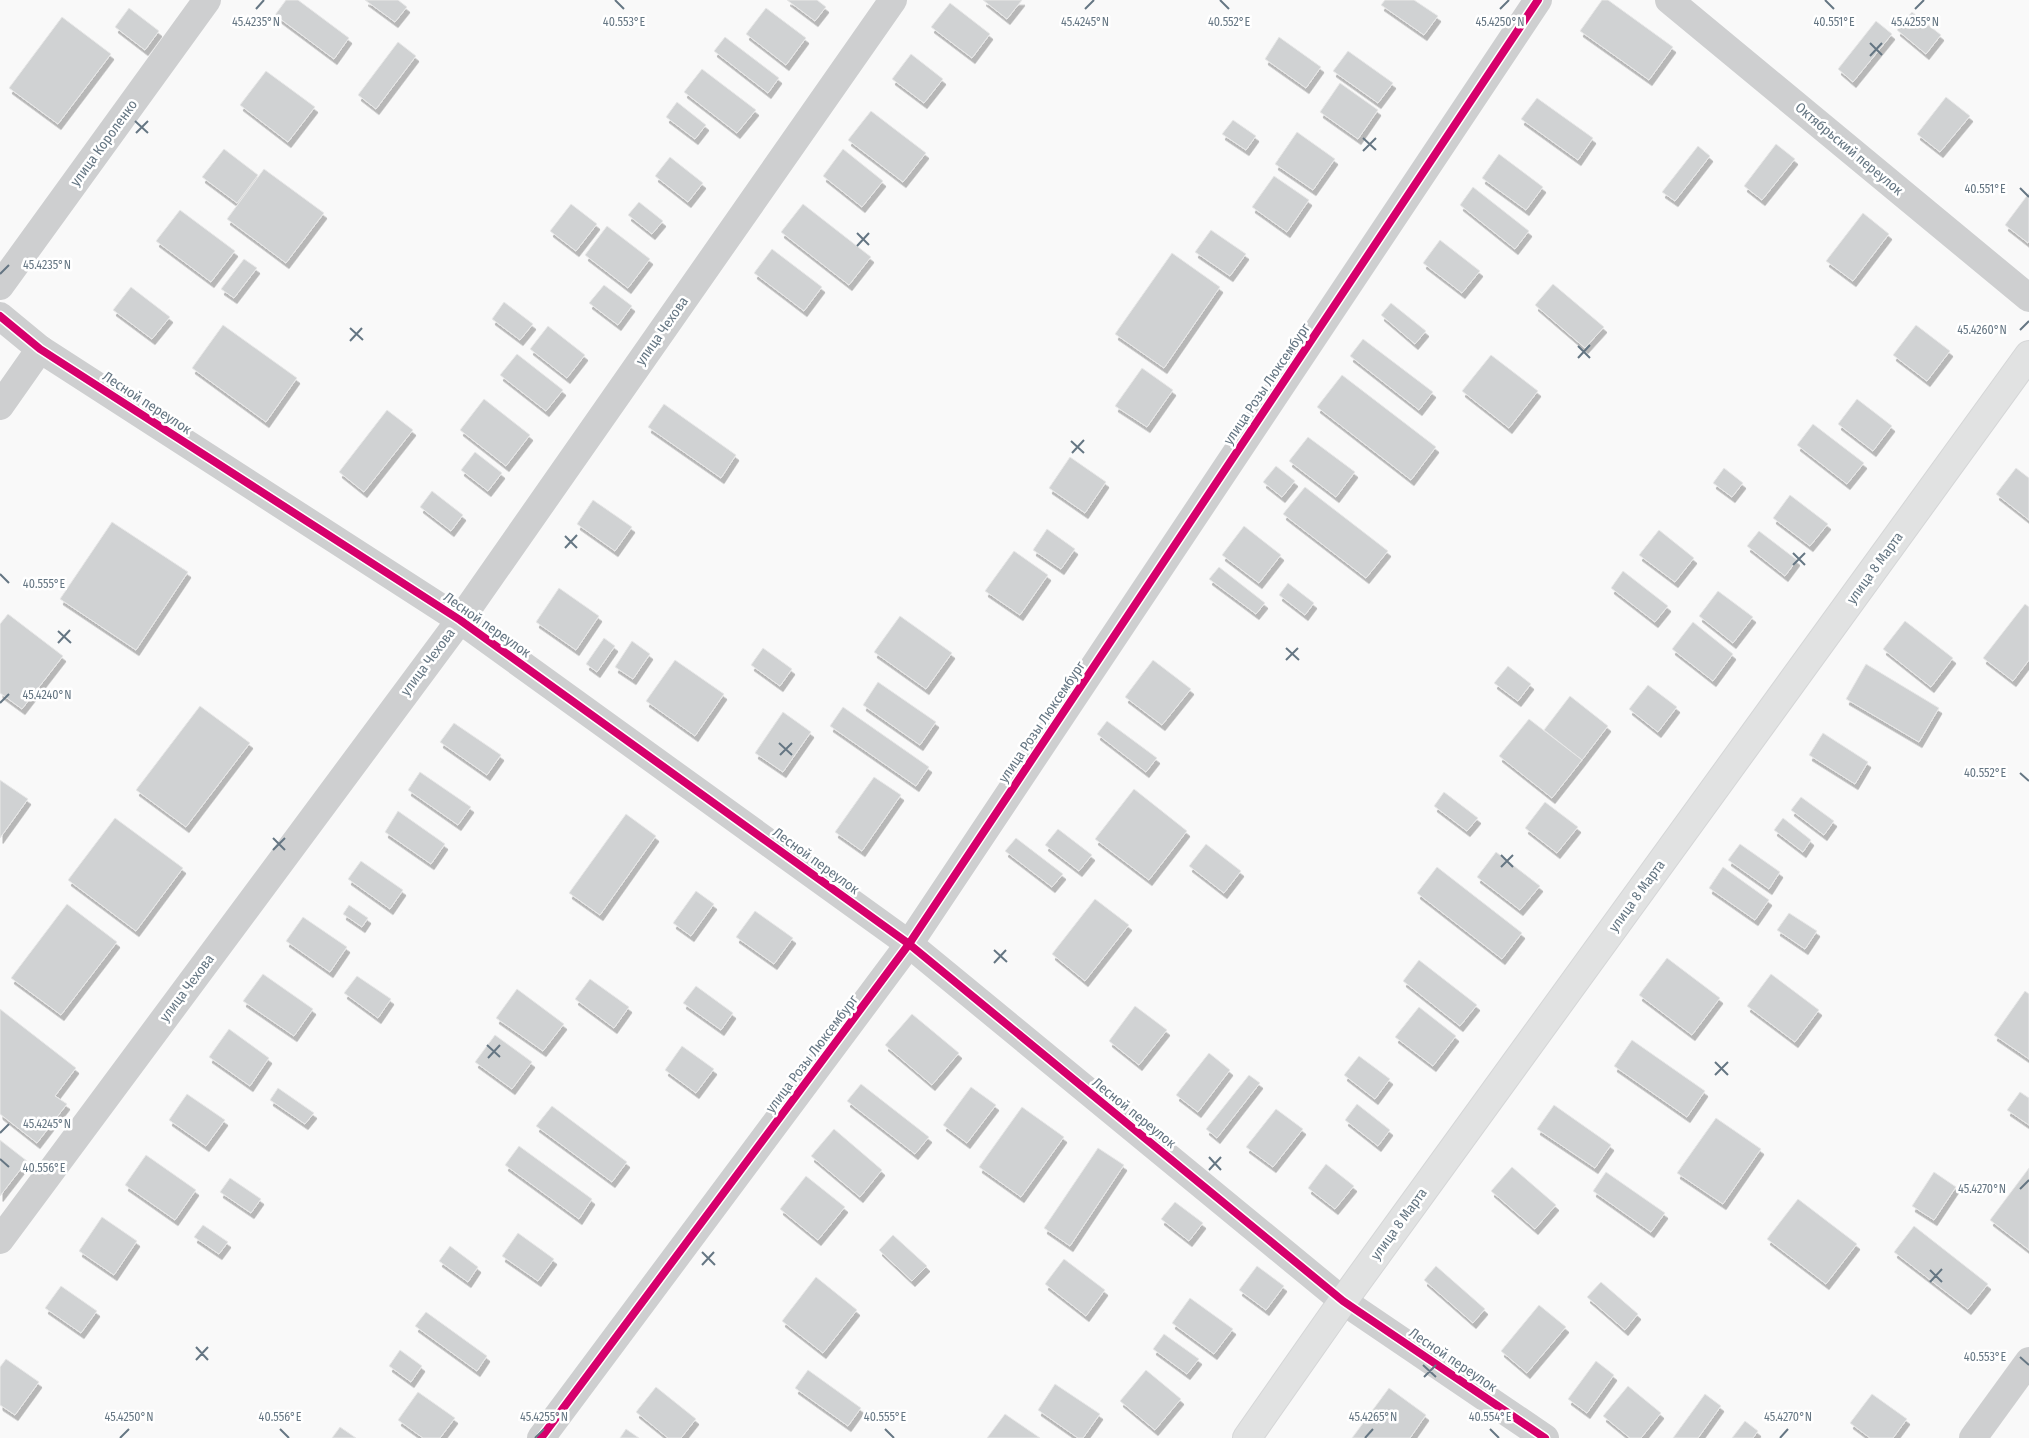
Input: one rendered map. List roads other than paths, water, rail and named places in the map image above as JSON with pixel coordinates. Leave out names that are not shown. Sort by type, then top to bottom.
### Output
[{"type":"main road","name":"улица 8 Марта","points":[[1248,1438],[1343,1301],[2029,355]]},
{"type":"street","name":"улица Короленко","points":[[0,286],[207,0]]},
{"type":"street","name":"улица Чехова","points":[[0,1240],[460,620],[893,0]]},
{"type":"street","name":"улица Розы Люксембург","points":[[541,1438],[909,944],[1538,0]]},
{"type":"street","name":"Октябрьский переулок","points":[[1669,0],[2029,298]]},
{"type":"street","points":[[0,316],[40,349],[0,406]]},
{"type":"street","name":"Лесной переулок","points":[[40,349],[460,620],[909,944],[1343,1301],[1545,1438]]},
{"type":"street","points":[[1974,1438],[2029,1361]]}]
